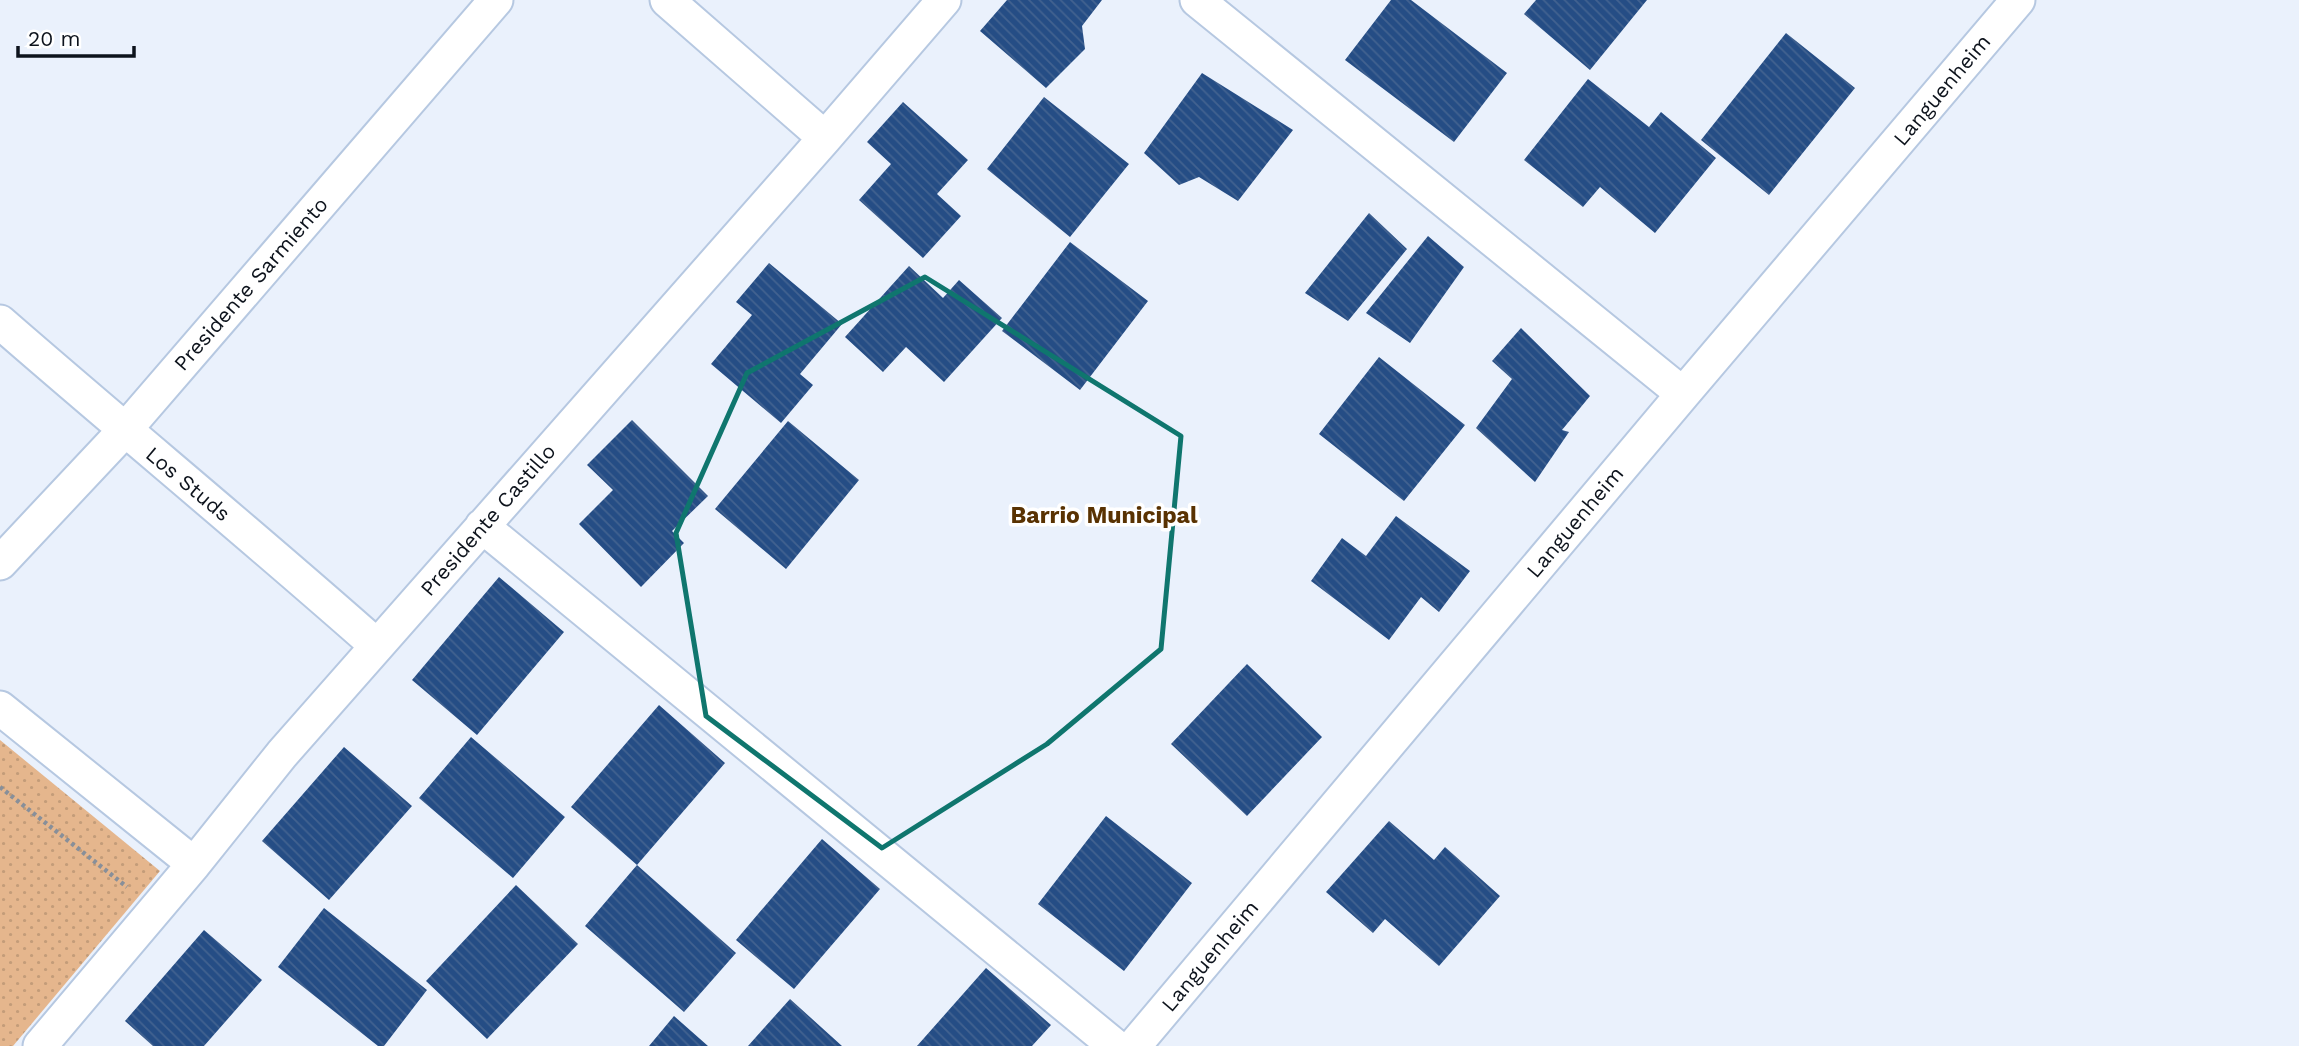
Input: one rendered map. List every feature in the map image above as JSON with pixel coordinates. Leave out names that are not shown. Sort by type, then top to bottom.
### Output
[{"type":"street","name":"Presidente Sarmiento","points":[[0,563],[124,431],[496,0]]},
{"type":"street","points":[[667,0],[825,138]]},
{"type":"street","name":"Presidente Castillo","points":[[40,1046],[194,864],[282,754],[944,0]]},
{"type":"street","points":[[1198,0],[1683,394]]},
{"type":"street","name":"Languenheim","points":[[1134,1046],[2018,0]]},
{"type":"street","name":"Los Studs","points":[[0,322],[124,431],[292,570],[377,646]]},
{"type":"street","points":[[482,526],[1115,1046]]},
{"type":"street","points":[[0,708],[194,864]]},
{"type":"path","points":[[0,787],[129,888]]},
{"type":"highlighted area","points":[[925,277],[1181,436],[1161,649],[1047,744],[882,848],[706,716],[676,533],[747,373]]},
{"type":"shaded area","points":[[0,740],[160,871],[13,1046],[0,1046]]},
{"type":"building","points":[[1007,0],[1102,0],[1082,26],[1085,49],[1046,88],[980,31]]},
{"type":"building","points":[[1391,0],[1411,0],[1507,73],[1454,142],[1345,60]]},
{"type":"building","points":[[1536,0],[1647,0],[1590,70],[1524,14]]},
{"type":"building","points":[[1786,33],[1855,88],[1769,195],[1701,140]]},
{"type":"building","points":[[1202,73],[1293,130],[1238,201],[1199,177],[1179,185],[1144,153]]},
{"type":"building","points":[[1588,79],[1649,127],[1661,112],[1716,158],[1655,233],[1600,187],[1583,207],[1524,160]]},
{"type":"building","points":[[1044,97],[1129,164],[1070,237],[987,169]]},
{"type":"building","points":[[903,102],[968,160],[937,194],[961,216],[923,258],[859,200],[891,164],[867,142]]},
{"type":"building","points":[[1369,213],[1407,249],[1348,321],[1305,293]]},
{"type":"building","points":[[1428,236],[1464,267],[1410,343],[1366,313]]},
{"type":"building","points":[[1070,242],[1148,301],[1080,390],[1002,331]]},
{"type":"building","points":[[769,263],[842,324],[800,374],[813,385],[781,423],[711,364],[752,315],[736,302]]},
{"type":"building","points":[[909,266],[943,298],[959,280],[1002,318],[944,382],[906,347],[883,372],[845,337]]},
{"type":"building","points":[[1521,328],[1590,396],[1562,430],[1569,432],[1535,482],[1476,428],[1512,379],[1492,361]]},
{"type":"building","points":[[1379,357],[1465,425],[1404,501],[1319,434]]},
{"type":"building","points":[[632,420],[708,496],[672,531],[684,543],[641,587],[579,524],[613,490],[587,465]]},
{"type":"building","points":[[788,421],[859,480],[786,569],[715,509]]},
{"type":"building","points":[[1396,516],[1470,571],[1439,612],[1421,597],[1389,640],[1311,581],[1342,538],[1366,556]]},
{"type":"building","points":[[499,577],[564,632],[477,735],[412,680]]},
{"type":"building","points":[[1247,664],[1322,737],[1247,816],[1171,744]]},
{"type":"building","points":[[659,705],[725,763],[637,865],[571,807]]},
{"type":"building","points":[[471,737],[565,817],[513,878],[419,798]]},
{"type":"building","points":[[344,747],[412,806],[329,900],[262,841]]},
{"type":"building","points":[[1106,816],[1192,883],[1124,971],[1038,904]]},
{"type":"building","points":[[1389,821],[1434,860],[1445,847],[1500,896],[1439,966],[1385,919],[1373,933],[1326,892]]},
{"type":"building","points":[[822,839],[880,889],[794,989],[736,940]]},
{"type":"building","points":[[637,865],[736,953],[684,1012],[585,926]]},
{"type":"building","points":[[516,885],[578,944],[487,1039],[426,981]]},
{"type":"building","points":[[324,908],[427,990],[384,1046],[378,1046],[278,967]]},
{"type":"building","points":[[204,930],[262,980],[204,1046],[153,1046],[125,1021]]},
{"type":"building","points":[[986,968],[1051,1025],[1032,1046],[917,1046]]},
{"type":"building","points":[[790,999],[842,1046],[748,1046]]},
{"type":"building","points":[[674,1016],[708,1046],[649,1046]]},
{"type":"district","name":"Barrio Municipal","points":[[1104,515]]}]
